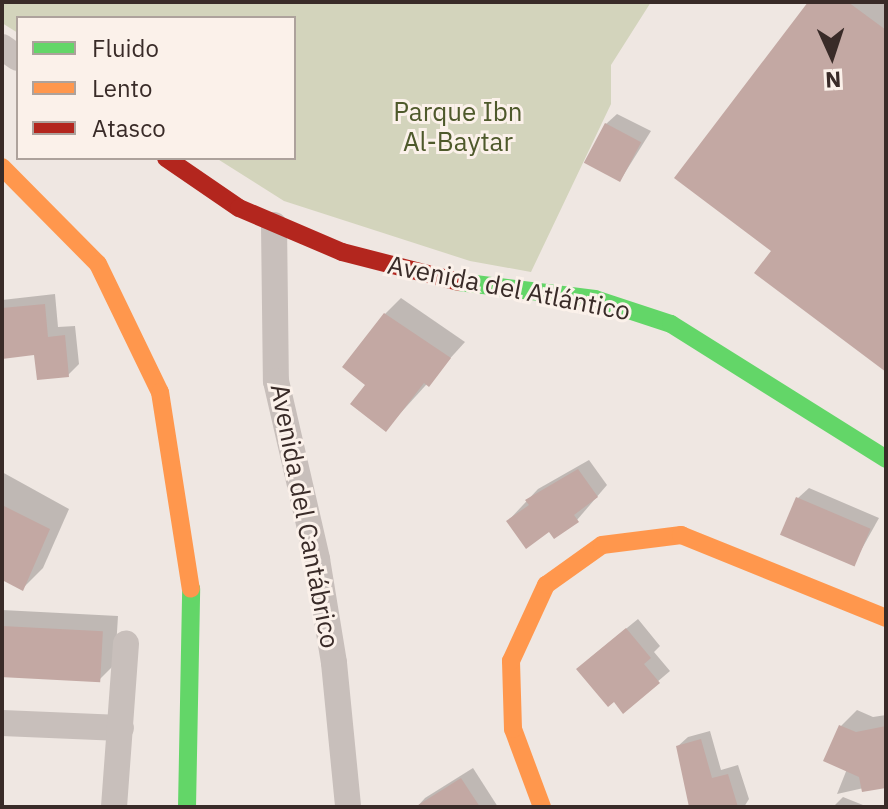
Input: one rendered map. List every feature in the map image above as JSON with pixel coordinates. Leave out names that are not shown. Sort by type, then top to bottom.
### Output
[{"type":"street","name":"Avenida del Atlántico","points":[[169,160],[274,225],[342,252],[469,285],[595,299],[671,324],[886,459]]},
{"type":"street","points":[[2,167],[98,264],[160,392],[194,607],[187,807]]},
{"type":"street","name":"Avenida del Cantábrico","points":[[274,225],[276,381],[319,574],[334,663],[348,807]]},
{"type":"street","points":[[542,807],[513,729],[511,661],[546,585],[602,545],[681,535],[886,618]]},
{"type":"street","points":[[114,807],[126,643]]},
{"type":"street","points":[[2,723],[121,728]]},
{"type":"green space","name":"Parque Ibn Al-Baytar","points":[[2,2],[651,2],[611,65],[611,104],[531,272],[470,261],[284,201],[219,160],[296,160],[296,16],[16,16],[16,32],[2,23]]},
{"type":"building","points":[[808,2],[848,2],[886,30],[886,372],[754,273],[771,251],[674,178]]},
{"type":"building","points":[[605,123],[641,142],[620,182],[584,163]]},
{"type":"building","points":[[45,304],[48,337],[65,335],[69,377],[37,380],[34,355],[2,359],[2,308]]},
{"type":"building","points":[[384,313],[451,358],[429,387],[424,383],[386,432],[350,404],[365,385],[342,367]]},
{"type":"building","points":[[578,469],[598,497],[574,515],[579,522],[554,539],[549,532],[526,549],[506,521],[529,505],[525,500]]},
{"type":"building","points":[[796,497],[871,529],[855,566],[780,535]]},
{"type":"building","points":[[2,505],[50,529],[23,591],[2,580]]},
{"type":"building","points":[[2,626],[103,631],[100,682],[2,677]]},
{"type":"building","points":[[626,628],[651,658],[644,664],[660,683],[623,714],[614,702],[608,707],[576,669]]},
{"type":"building","points":[[839,725],[856,732],[886,726],[886,788],[862,792],[859,777],[823,761]]},
{"type":"building","points":[[701,739],[712,778],[728,774],[738,807],[689,807],[676,746]]},
{"type":"building","points":[[461,778],[480,807],[415,807]]},
{"type":"traffic: fast","points":[[459,282],[595,299],[671,324],[886,459]]},
{"type":"traffic: fast","points":[[187,807],[191,589]]},
{"type":"traffic: slow","points":[[2,167],[98,264],[160,392],[191,589]]},
{"type":"traffic: slow","points":[[542,807],[513,729],[511,661],[546,585],[602,545],[681,535],[886,618]]},
{"type":"traffic: jam","points":[[169,160],[239,208],[342,252],[459,282]]}]
